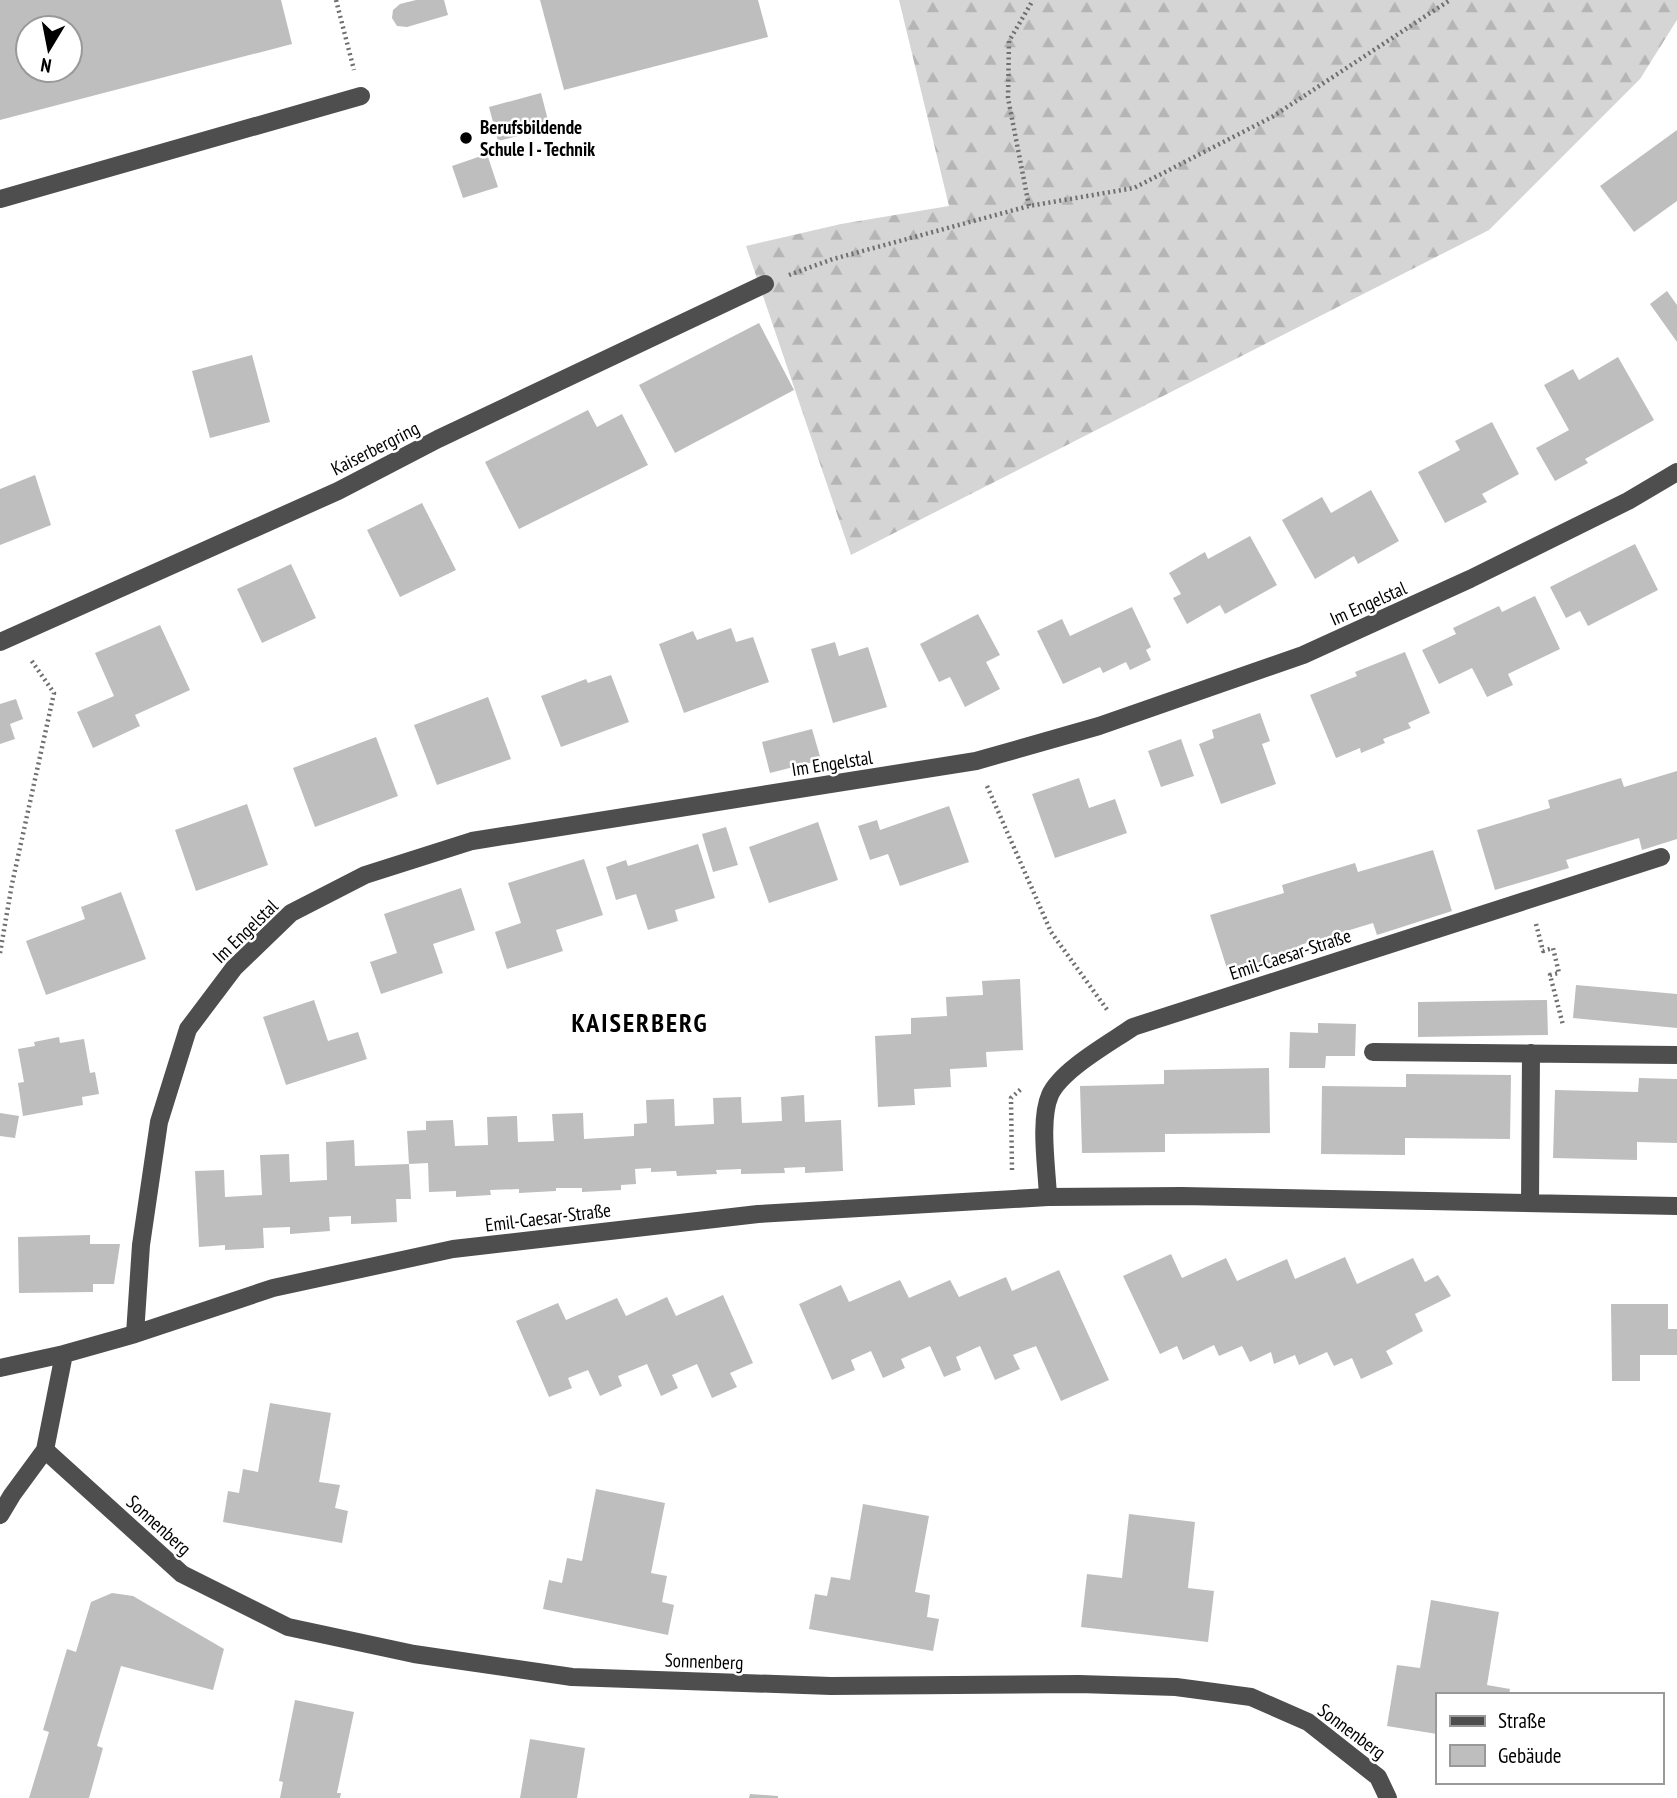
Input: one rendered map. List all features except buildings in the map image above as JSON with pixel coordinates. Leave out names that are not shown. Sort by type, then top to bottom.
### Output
[{"type":"street","points":[[0,200],[361,96]]},
{"type":"street","name":"Kaiserbergring","points":[[7,639],[338,491],[438,439],[765,284]]},
{"type":"street","name":"Im Engelstal","points":[[135,1334],[141,1245],[159,1122],[188,1029],[234,968],[291,913],[365,875],[472,841],[976,761],[1099,726],[1303,655],[1482,573],[1628,501],[1677,472]]},
{"type":"street","name":"Emil-Caesar-Straße","points":[[1048,1197],[1045,1120],[1050,1095],[1070,1070],[1133,1027],[1661,858]]},
{"type":"street","points":[[1373,1052],[1677,1055]]},
{"type":"street","points":[[1530,1203],[1531,1054]]},
{"type":"street","name":"Emil-Caesar-Straße","points":[[0,1368],[135,1334],[273,1288],[453,1249],[758,1214],[1048,1197],[1182,1196],[1677,1206]]},
{"type":"street","points":[[0,1516],[6,1490],[45,1450],[64,1354]]},
{"type":"street","name":"Sonnenberg","points":[[45,1450],[182,1574],[288,1627],[414,1654],[572,1677],[831,1686],[1176,1687],[1251,1697],[1308,1721],[1378,1777],[1388,1798]]},
{"type":"path","points":[[336,0],[361,96]]},
{"type":"path","points":[[1029,206],[1008,99],[1009,41],[1032,0]]},
{"type":"path","points":[[765,284],[833,258],[1029,206],[1134,188],[1272,117],[1450,0]]},
{"type":"path","points":[[0,953],[12,884],[54,693],[7,639]]},
{"type":"path","points":[[976,761],[1051,932],[1109,1012]]},
{"type":"path","points":[[1530,900],[1543,951],[1553,948],[1559,973],[1550,975],[1564,1028]]},
{"type":"path","points":[[1011,1098],[1012,1199]]},
{"type":"green space","points":[[899,0],[1677,0],[1677,20],[1640,79],[1489,230],[851,555],[746,246],[841,224],[949,206]]},
{"type":"place","name":"Berufsbildende Schule I - Technik","points":[[466,138]]},
{"type":"district","name":"KAISERBERG","points":[[640,1022]]}]
